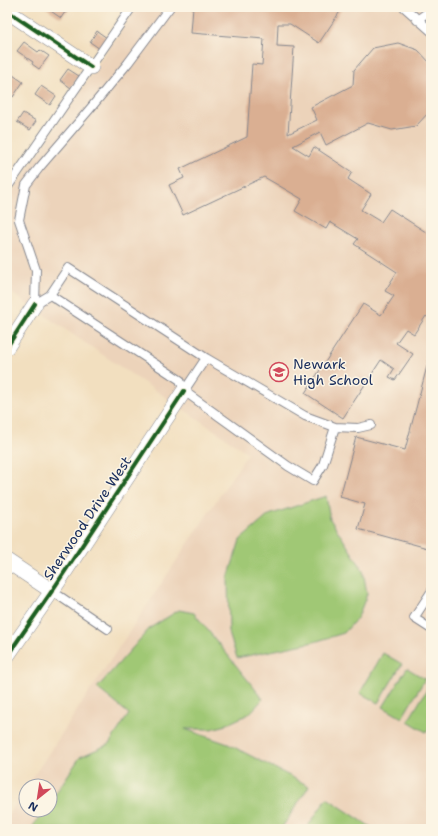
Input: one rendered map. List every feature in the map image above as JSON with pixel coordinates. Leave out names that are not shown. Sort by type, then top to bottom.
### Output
[{"type":"street","points":[[11,14],[91,67]]},
{"type":"street","points":[[7,347],[35,304]]},
{"type":"street","name":"Sherwood Drive West","points":[[7,656],[52,591],[184,391]]},
{"type":"street","points":[[7,561],[52,591]]},
{"type":"lane","points":[[7,188],[132,7]]},
{"type":"lane","points":[[35,304],[36,270],[19,220],[26,185],[128,63],[170,7]]},
{"type":"lane","points":[[404,7],[417,20],[431,30]]},
{"type":"lane","points":[[417,20],[431,10]]},
{"type":"lane","points":[[35,304],[50,295],[68,268],[206,358],[305,416],[335,427],[358,428],[371,425]]},
{"type":"lane","points":[[50,295],[180,380],[184,391],[288,466],[313,481],[323,465],[326,450],[335,427]]},
{"type":"lane","points":[[184,391],[206,358]]},
{"type":"lane","points":[[52,591],[108,629]]},
{"type":"lane","points":[[431,592],[414,618],[431,629]]},
{"type":"shaded area","name":"Newark High School","points":[[137,7],[431,7],[431,829],[7,829],[7,817],[18,800],[18,818],[58,818],[58,778],[32,778],[248,453],[7,290],[7,200]]},
{"type":"green space","points":[[326,496],[330,519],[363,570],[367,594],[358,617],[344,633],[314,642],[237,658],[229,633],[228,578],[240,540],[269,515]]},
{"type":"green space","points":[[179,610],[194,613],[263,699],[249,714],[223,726],[211,729],[185,729],[228,744],[309,786],[281,829],[31,829],[39,818],[58,818],[58,790],[80,757],[109,744],[129,714],[97,688],[150,628]]},
{"type":"green space","points":[[383,653],[402,664],[378,703],[360,693]]},
{"type":"green space","points":[[407,668],[425,679],[402,718],[383,707]]},
{"type":"green space","points":[[431,683],[431,725],[426,732],[408,721]]},
{"type":"green space","points":[[327,798],[374,829],[306,829]]},
{"type":"building","points":[[45,7],[70,7],[61,18]]},
{"type":"building","points":[[193,7],[343,7],[319,43],[290,24],[278,24],[277,46],[294,47],[288,134],[317,120],[311,107],[353,85],[354,70],[373,48],[398,43],[418,50],[431,64],[431,110],[416,126],[392,130],[368,123],[326,145],[320,132],[293,146],[309,156],[314,147],[352,172],[348,179],[371,194],[361,210],[381,222],[390,209],[429,234],[431,230],[431,320],[426,316],[414,334],[406,329],[396,343],[413,354],[395,380],[389,377],[394,369],[381,360],[343,418],[305,393],[363,304],[381,315],[394,296],[385,291],[397,272],[354,244],[358,239],[330,222],[326,229],[295,211],[302,199],[264,177],[183,215],[169,185],[184,178],[180,169],[247,137],[252,64],[262,65],[264,39],[191,33]]},
{"type":"building","points":[[97,31],[107,38],[100,49],[90,42]]},
{"type":"building","points":[[24,42],[38,52],[40,50],[49,56],[39,69],[32,64],[33,62],[17,51]]},
{"type":"building","points":[[68,69],[79,76],[71,88],[60,80]]},
{"type":"building","points":[[7,71],[23,82],[13,97],[7,92]]},
{"type":"building","points":[[41,86],[56,96],[50,105],[35,95]]},
{"type":"building","points":[[23,113],[36,121],[30,130],[17,122]]},
{"type":"building","points":[[430,355],[431,549],[358,529],[365,504],[340,497],[356,437],[405,450]]},
{"type":"cycle path","points":[[7,11],[91,67]]},
{"type":"cycle path","points":[[7,347],[35,304]]},
{"type":"cycle path","points":[[7,656],[52,591],[184,391]]},
{"type":"place","name":"Newark High School","points":[[279,372]]}]
